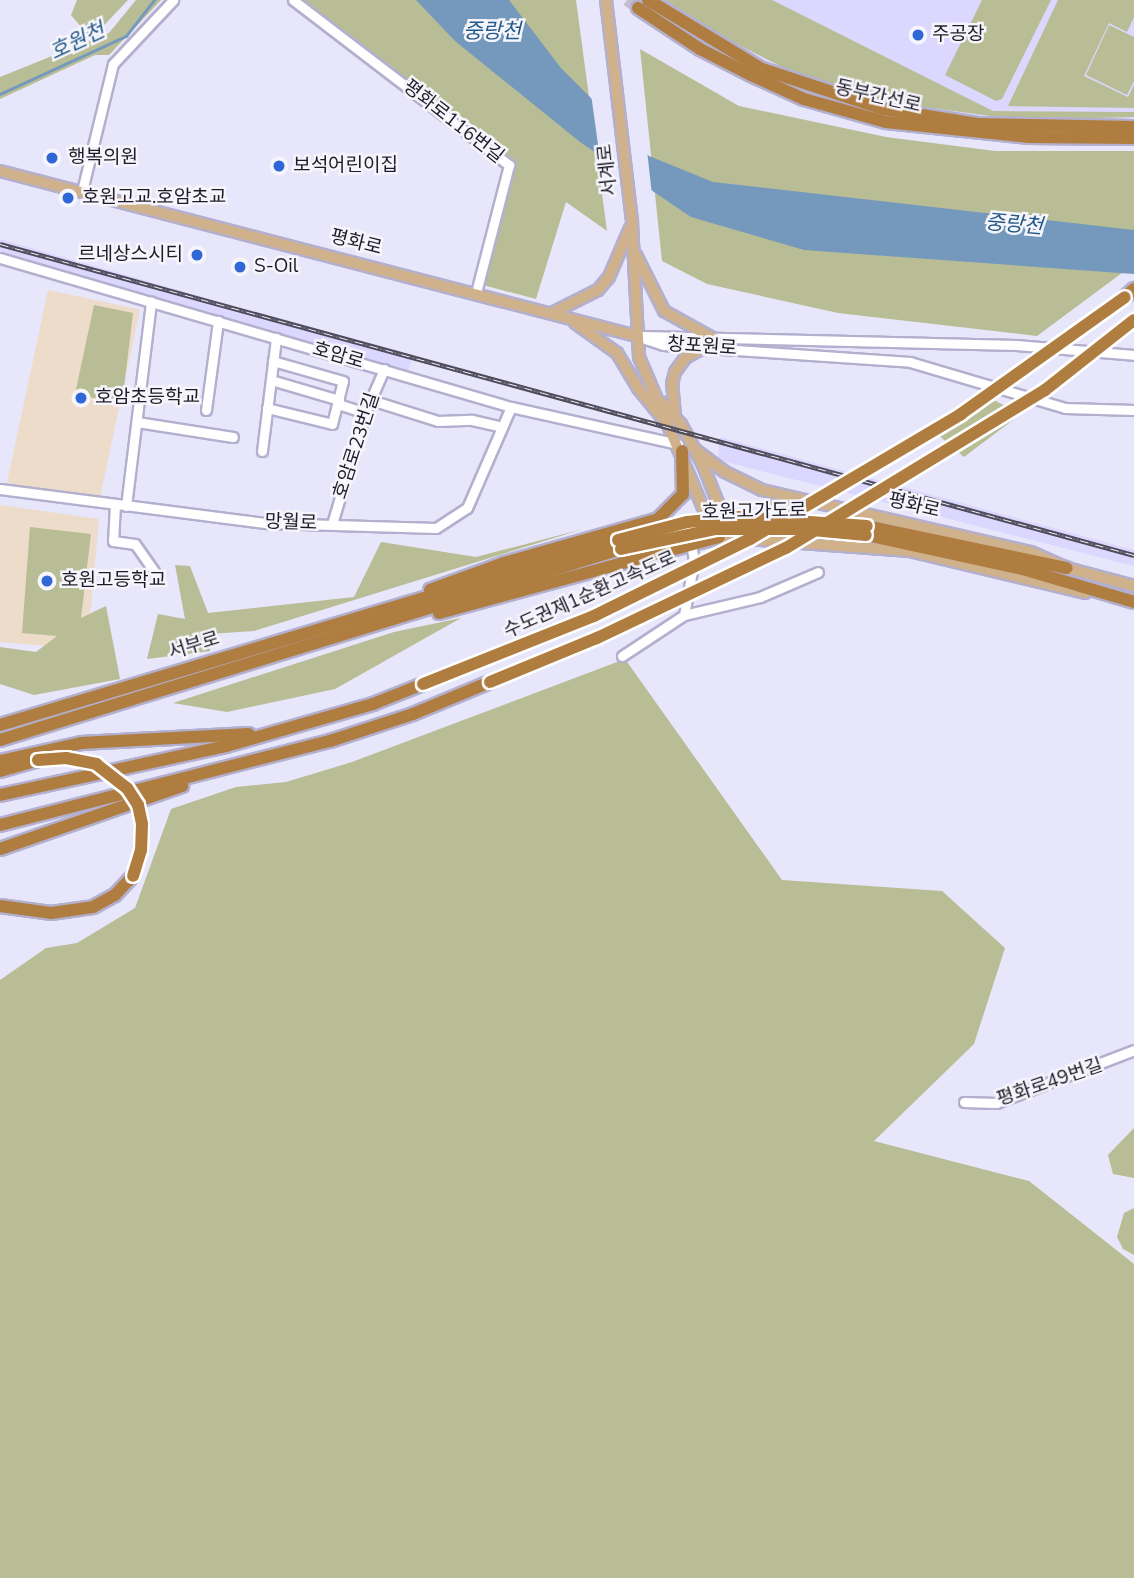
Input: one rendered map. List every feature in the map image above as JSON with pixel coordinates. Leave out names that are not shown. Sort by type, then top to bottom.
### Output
[{"type":"highway","name":"동부간선로","points":[[643,4],[762,69],[884,110],[978,124],[1134,127]]},
{"type":"highway","name":"동부간선로","points":[[643,4],[700,49],[783,89],[887,122],[1018,137],[1134,138]]},
{"type":"highway","name":"수도권제1순환고속도로","points":[[0,795],[281,732],[423,684],[594,616],[750,540],[950,422],[1131,292]]},
{"type":"highway","points":[[0,825],[232,767],[413,714],[597,638],[786,548],[1045,390],[1134,320]]},
{"type":"highway","points":[[399,604],[504,563],[658,519],[683,494],[684,448]]},
{"type":"highway","points":[[658,519],[670,539],[662,551]]},
{"type":"highway","name":"호원고가도로","points":[[399,604],[619,545],[687,532],[728,528],[867,530],[1067,568]]},
{"type":"highway","name":"호원고가도로","points":[[867,530],[1134,602]]},
{"type":"highway","points":[[381,625],[505,597],[719,537]]},
{"type":"highway","name":"호원고가도로","points":[[381,625],[619,545]]},
{"type":"highway","name":"서부로","points":[[0,725],[399,604]]},
{"type":"highway","name":"서부로","points":[[0,740],[381,625]]},
{"type":"highway","points":[[0,761],[81,743],[281,732]]},
{"type":"highway","points":[[0,771],[38,760],[66,758],[96,764],[127,788],[138,804],[142,824],[141,850],[133,876],[115,895],[93,907],[51,913],[0,906]]},
{"type":"highway","points":[[0,849],[66,829],[232,767]]},
{"type":"main road","name":"서계로","points":[[607,5],[632,223],[636,336]]},
{"type":"main road","name":"평화로","points":[[0,171],[554,312],[636,336],[639,357],[684,448],[707,523],[719,537]]},
{"type":"main road","points":[[554,312],[583,300],[609,277],[632,223]]},
{"type":"main road","points":[[633,244],[664,311],[682,325],[716,340]]},
{"type":"main road","points":[[554,312],[594,332],[617,353],[638,388],[672,420]]},
{"type":"main road","points":[[672,420],[671,384],[675,372],[685,358],[705,347]]},
{"type":"main road","name":"평화로","points":[[684,448],[702,463],[719,509],[719,537]]},
{"type":"main road","name":"평화로","points":[[684,448],[762,490],[1031,552],[1067,568],[1134,586]]},
{"type":"main road","points":[[688,466],[697,477],[702,463]]},
{"type":"main road","points":[[806,543],[793,535],[770,529],[768,515],[774,506],[808,500]]},
{"type":"main road","points":[[719,537],[909,551],[1134,602]]},
{"type":"street","points":[[82,191],[113,64],[173,0]]},
{"type":"street","name":"평화로116번길","points":[[293,0],[509,165],[477,293]]},
{"type":"street","name":"호암로","points":[[0,258],[511,407],[684,448]]},
{"type":"street","points":[[126,506],[151,302]]},
{"type":"street","points":[[206,410],[218,321]]},
{"type":"street","name":"창포원로","points":[[636,336],[716,340],[961,343],[1134,355]]},
{"type":"street","name":"창포원로","points":[[636,336],[663,345],[910,362],[1065,408],[1134,410]]},
{"type":"street","points":[[262,451],[276,338]]},
{"type":"street","points":[[267,408],[332,425],[343,381],[273,361]]},
{"type":"street","name":"호암로23번길","points":[[332,524],[365,413],[384,369]]},
{"type":"street","points":[[271,380],[365,413]]},
{"type":"street","points":[[371,400],[438,421],[472,420],[502,427]]},
{"type":"street","name":"망월로","points":[[0,489],[267,523],[426,529],[447,524],[467,508],[511,407]]},
{"type":"street","points":[[137,422],[233,437]]},
{"type":"street","points":[[115,504],[113,541],[135,544],[155,571]]},
{"type":"street","points":[[684,615],[694,560],[691,544]]},
{"type":"street","points":[[622,656],[684,615],[760,597],[818,572]]},
{"type":"street","name":"평화로49번길","points":[[964,1102],[996,1103],[1134,1050]]},
{"type":"shaded area","points":[[663,0],[1134,0],[1134,118],[1021,121],[885,104],[795,75],[732,43]]},
{"type":"shaded area","points":[[0,239],[413,355],[407,374],[0,254]]},
{"type":"shaded area","name":"호암초등학교","points":[[48,290],[140,310],[99,502],[7,483]]},
{"type":"shaded area","points":[[720,437],[1134,550],[1134,566],[718,460]]},
{"type":"shaded area","name":"호원고등학교","points":[[0,505],[99,519],[87,649],[0,642]]},
{"type":"green space","points":[[77,0],[128,0],[91,39],[71,15]]},
{"type":"green space","points":[[136,0],[161,0],[109,55],[95,55],[0,99],[0,77],[109,33]]},
{"type":"green space","points":[[303,0],[576,0],[607,231],[566,202],[536,299],[483,285],[514,164]]},
{"type":"green space","points":[[665,0],[772,0],[993,111],[1134,112],[1134,117],[1021,120],[885,102],[796,74],[733,42]]},
{"type":"green space","points":[[982,0],[1051,0],[1002,99],[996,101],[945,75]]},
{"type":"green space","points":[[1058,0],[1134,0],[1134,17],[1127,32],[1109,23],[1084,76],[1128,97],[1134,85],[1134,108],[1008,106]]},
{"type":"green space","points":[[1109,25],[1134,37],[1134,81],[1127,95],[1086,75]]},
{"type":"green space","points":[[640,49],[739,106],[886,137],[995,151],[1134,151],[1134,264],[1037,336],[838,313],[707,284],[662,261]]},
{"type":"green space","points":[[94,305],[133,313],[122,404],[75,394]]},
{"type":"green space","points":[[978,392],[1021,414],[964,457],[930,428]]},
{"type":"green space","points":[[30,527],[91,534],[81,618],[106,606],[120,679],[34,695],[0,684],[0,647],[36,652],[57,636],[22,633]]},
{"type":"green space","points":[[583,529],[254,631],[209,634],[210,651],[147,659],[158,614],[185,619],[175,565],[190,566],[208,613],[354,597],[381,542],[476,557]]},
{"type":"green space","points":[[461,618],[335,689],[227,712],[173,703],[394,632]]},
{"type":"green space","points":[[625,659],[782,880],[942,891],[1005,948],[974,1044],[874,1141],[1029,1181],[1134,1264],[1134,1578],[0,1578],[0,980],[46,948],[77,943],[135,908],[171,809],[236,787],[286,782],[352,762]]},
{"type":"green space","points":[[1134,1128],[1134,1178],[1113,1174],[1108,1155]]},
{"type":"green space","points":[[1134,1208],[1134,1255],[1123,1249],[1117,1237],[1124,1213]]},
{"type":"water","name":"중랑천","points":[[416,0],[509,0],[561,68],[649,156],[713,182],[1134,230],[1134,274],[804,250],[691,217],[580,142],[455,41]]},
{"type":"pier","points":[[591,94],[647,150],[652,195],[600,159]]},
{"type":"waterway","name":"호원천","points":[[0,94],[126,36],[154,0]]},
{"type":"tunnel","points":[[627,0],[638,8]]},
{"type":"railway","points":[[0,244],[1134,555]]},
{"type":"place","name":"주공장","points":[[918,35]]},
{"type":"place","name":"행복의원","points":[[52,158]]},
{"type":"place","name":"보석어린이집","points":[[279,166]]},
{"type":"place","name":"호원고교.호암초교","points":[[68,198]]},
{"type":"place","name":"르네상스시티","points":[[197,255]]},
{"type":"place","name":"S-Oil","points":[[240,267]]},
{"type":"place","name":"호암초등학교","points":[[81,398]]},
{"type":"place","name":"호원고등학교","points":[[47,581]]}]
